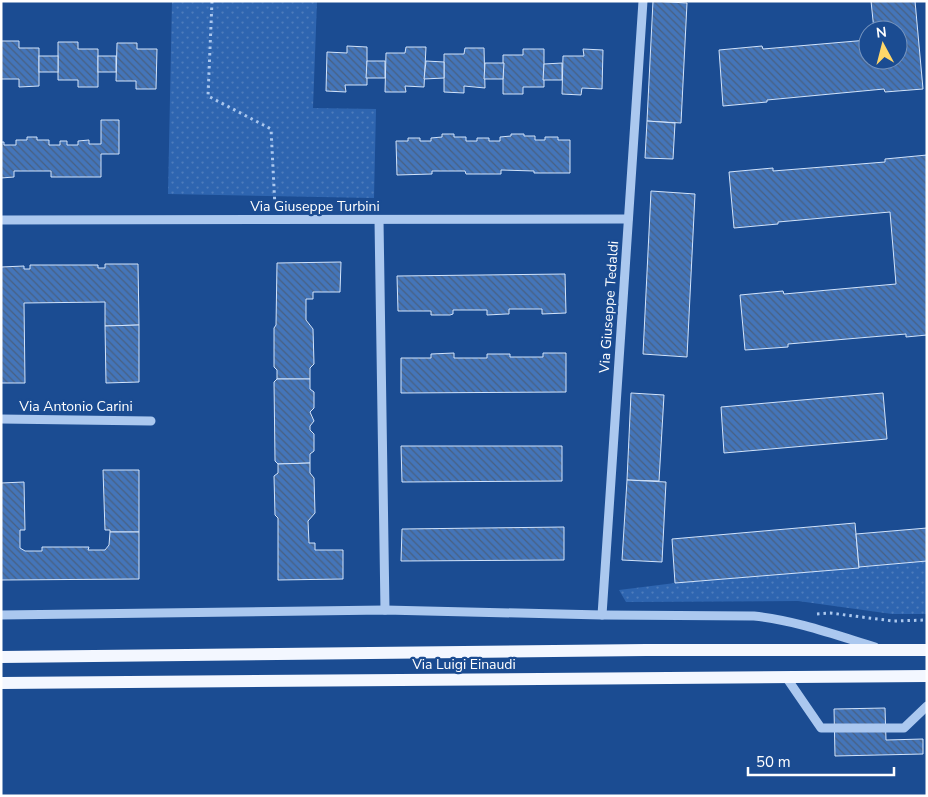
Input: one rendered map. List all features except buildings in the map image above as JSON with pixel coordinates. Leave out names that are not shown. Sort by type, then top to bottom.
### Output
[{"type":"main road","name":"Via Luigi Einaudi","points":[[1,658],[626,650],[927,650]]},
{"type":"main road","name":"Via Luigi Einaudi","points":[[1,683],[927,676]]},
{"type":"street","name":"Via Giuseppe Tedaldi","points":[[602,615],[643,1]]},
{"type":"street","name":"Via Giuseppe Turbini","points":[[1,220],[628,219]]},
{"type":"street","points":[[379,220],[385,610]]},
{"type":"street","name":"Via Antonio Carini","points":[[1,419],[151,421]]},
{"type":"street","name":"Via Luigi Einaudi","points":[[1,615],[385,610],[754,616],[769,617],[821,630],[885,650]]},
{"type":"street","points":[[786,677],[821,728],[904,728],[927,706]]},
{"type":"path","points":[[212,1],[208,96],[272,129],[275,220]]},
{"type":"path","points":[[813,614],[830,613],[893,621],[927,620]]},
{"type":"shaded area","points":[[172,1],[317,1],[313,108],[376,109],[374,198],[168,194]]},
{"type":"shaded area","points":[[927,561],[927,614],[892,614],[798,601],[626,602],[619,590],[675,583]]}]
